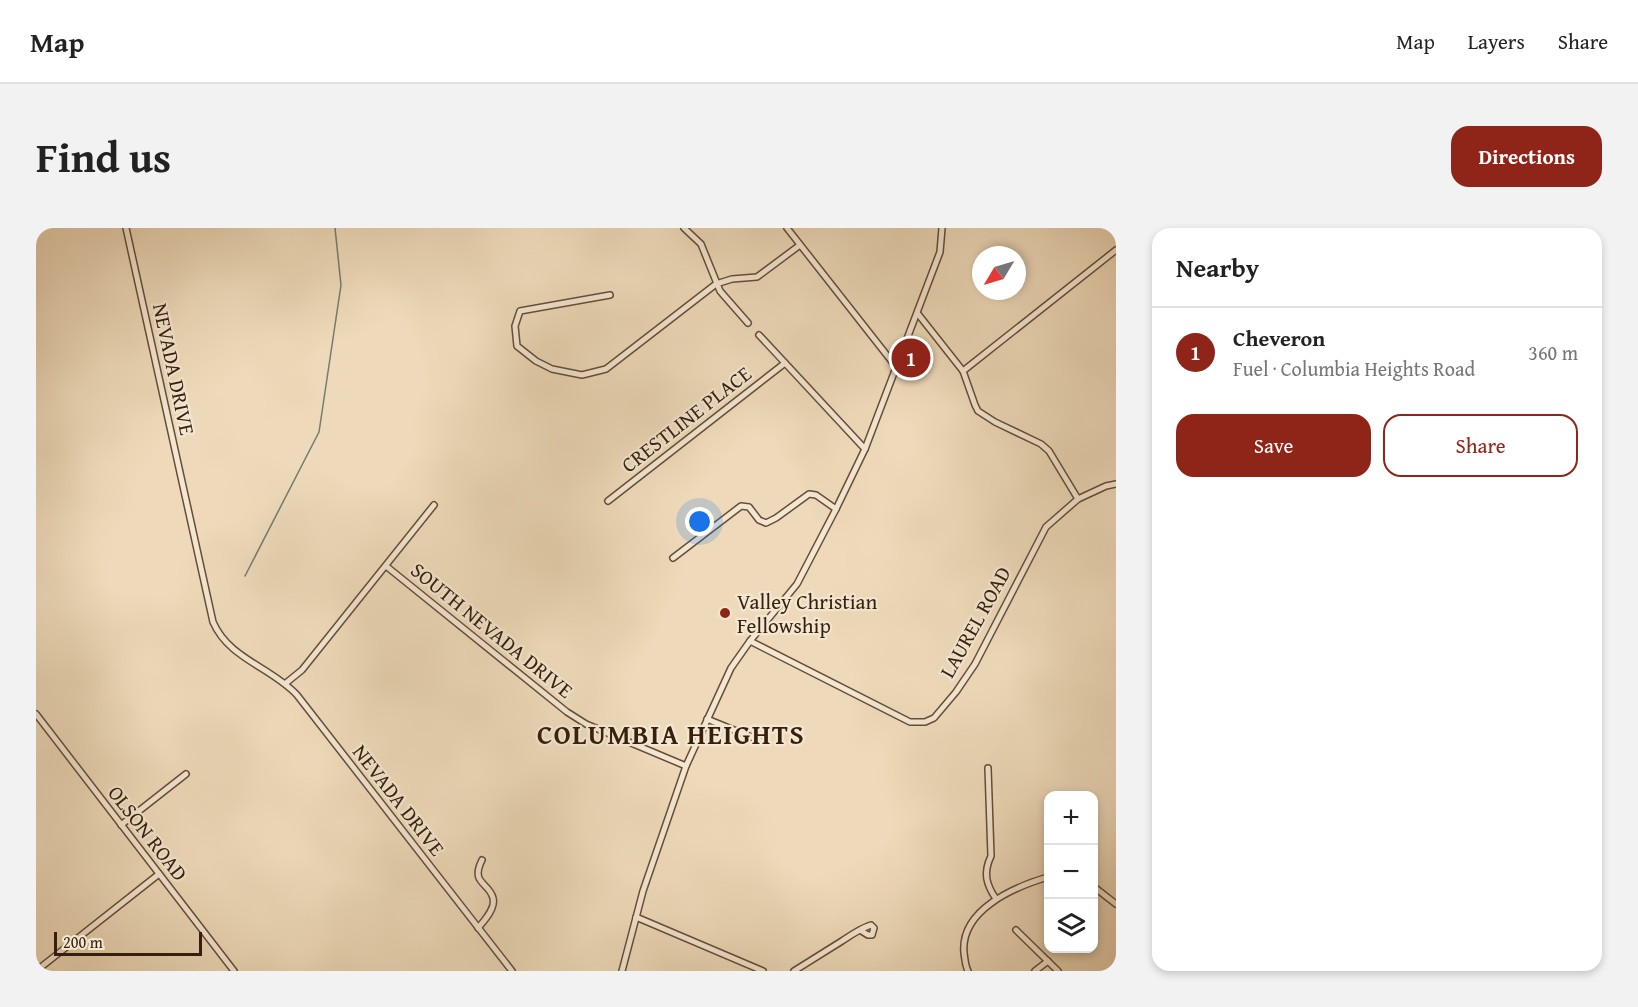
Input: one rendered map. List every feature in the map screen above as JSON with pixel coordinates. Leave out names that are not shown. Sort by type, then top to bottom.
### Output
[{"type":"street","name":"NEVADA DRIVE","points":[[126,228],[213,622],[225,643],[286,683],[512,971]]},
{"type":"street","points":[[684,228],[701,244],[716,284],[748,323]]},
{"type":"street","points":[[788,228],[897,368]]},
{"type":"street","points":[[622,971],[653,860],[686,766],[731,668],[797,584],[865,449],[940,252],[942,228]]},
{"type":"street","points":[[610,295],[520,311],[515,326],[517,346],[536,361],[552,369],[582,375],[606,369],[716,284],[732,279],[757,278],[800,244]]},
{"type":"street","points":[[963,371],[1116,250]]},
{"type":"street","points":[[918,314],[963,371],[978,411],[995,422],[1041,444],[1049,451],[1078,499]]},
{"type":"street","points":[[759,335],[865,449]]},
{"type":"street","name":"CRESTLINE PLACE","points":[[608,501],[785,363]]},
{"type":"street","name":"LAUREL ROAD","points":[[750,642],[910,722],[925,723],[947,703],[975,664],[1046,527],[1078,499],[1093,491],[1116,484]]},
{"type":"street","points":[[673,558],[741,506],[748,507],[759,520],[766,523],[809,494],[816,495],[836,509]]},
{"type":"street","points":[[386,566],[434,505]]},
{"type":"street","name":"SOUTH NEVADA DRIVE","points":[[286,683],[302,670],[386,566],[567,712],[586,724],[686,766]]},
{"type":"street","name":"OLSON ROAD","points":[[36,714],[234,971]]},
{"type":"street","points":[[707,719],[761,741]]},
{"type":"street","points":[[988,768],[992,856],[986,867],[986,878],[996,900]]},
{"type":"street","points":[[121,825],[186,774]]},
{"type":"street","points":[[478,928],[493,906],[493,898],[479,878],[478,869],[482,860]]},
{"type":"street","points":[[36,971],[159,874]]},
{"type":"street","points":[[969,971],[966,967],[963,941],[970,922],[996,900],[1016,888],[1044,878]]},
{"type":"street","points":[[1098,890],[1116,904]]},
{"type":"street","points":[[636,917],[763,971]]},
{"type":"street","points":[[794,971],[860,930]]},
{"type":"street","points":[[1016,930],[1058,971]]},
{"type":"street","points":[[1035,971],[1048,962]]},
{"type":"waterway","points":[[245,576],[319,432],[341,285],[335,228]]},
{"type":"place","name":"Cheveron","points":[[911,358]]},
{"type":"place","name":"Valley Christian Fellowship","points":[[725,613]]},
{"type":"district","name":"COLUMBIA HEIGHTS","points":[[671,734]]}]
